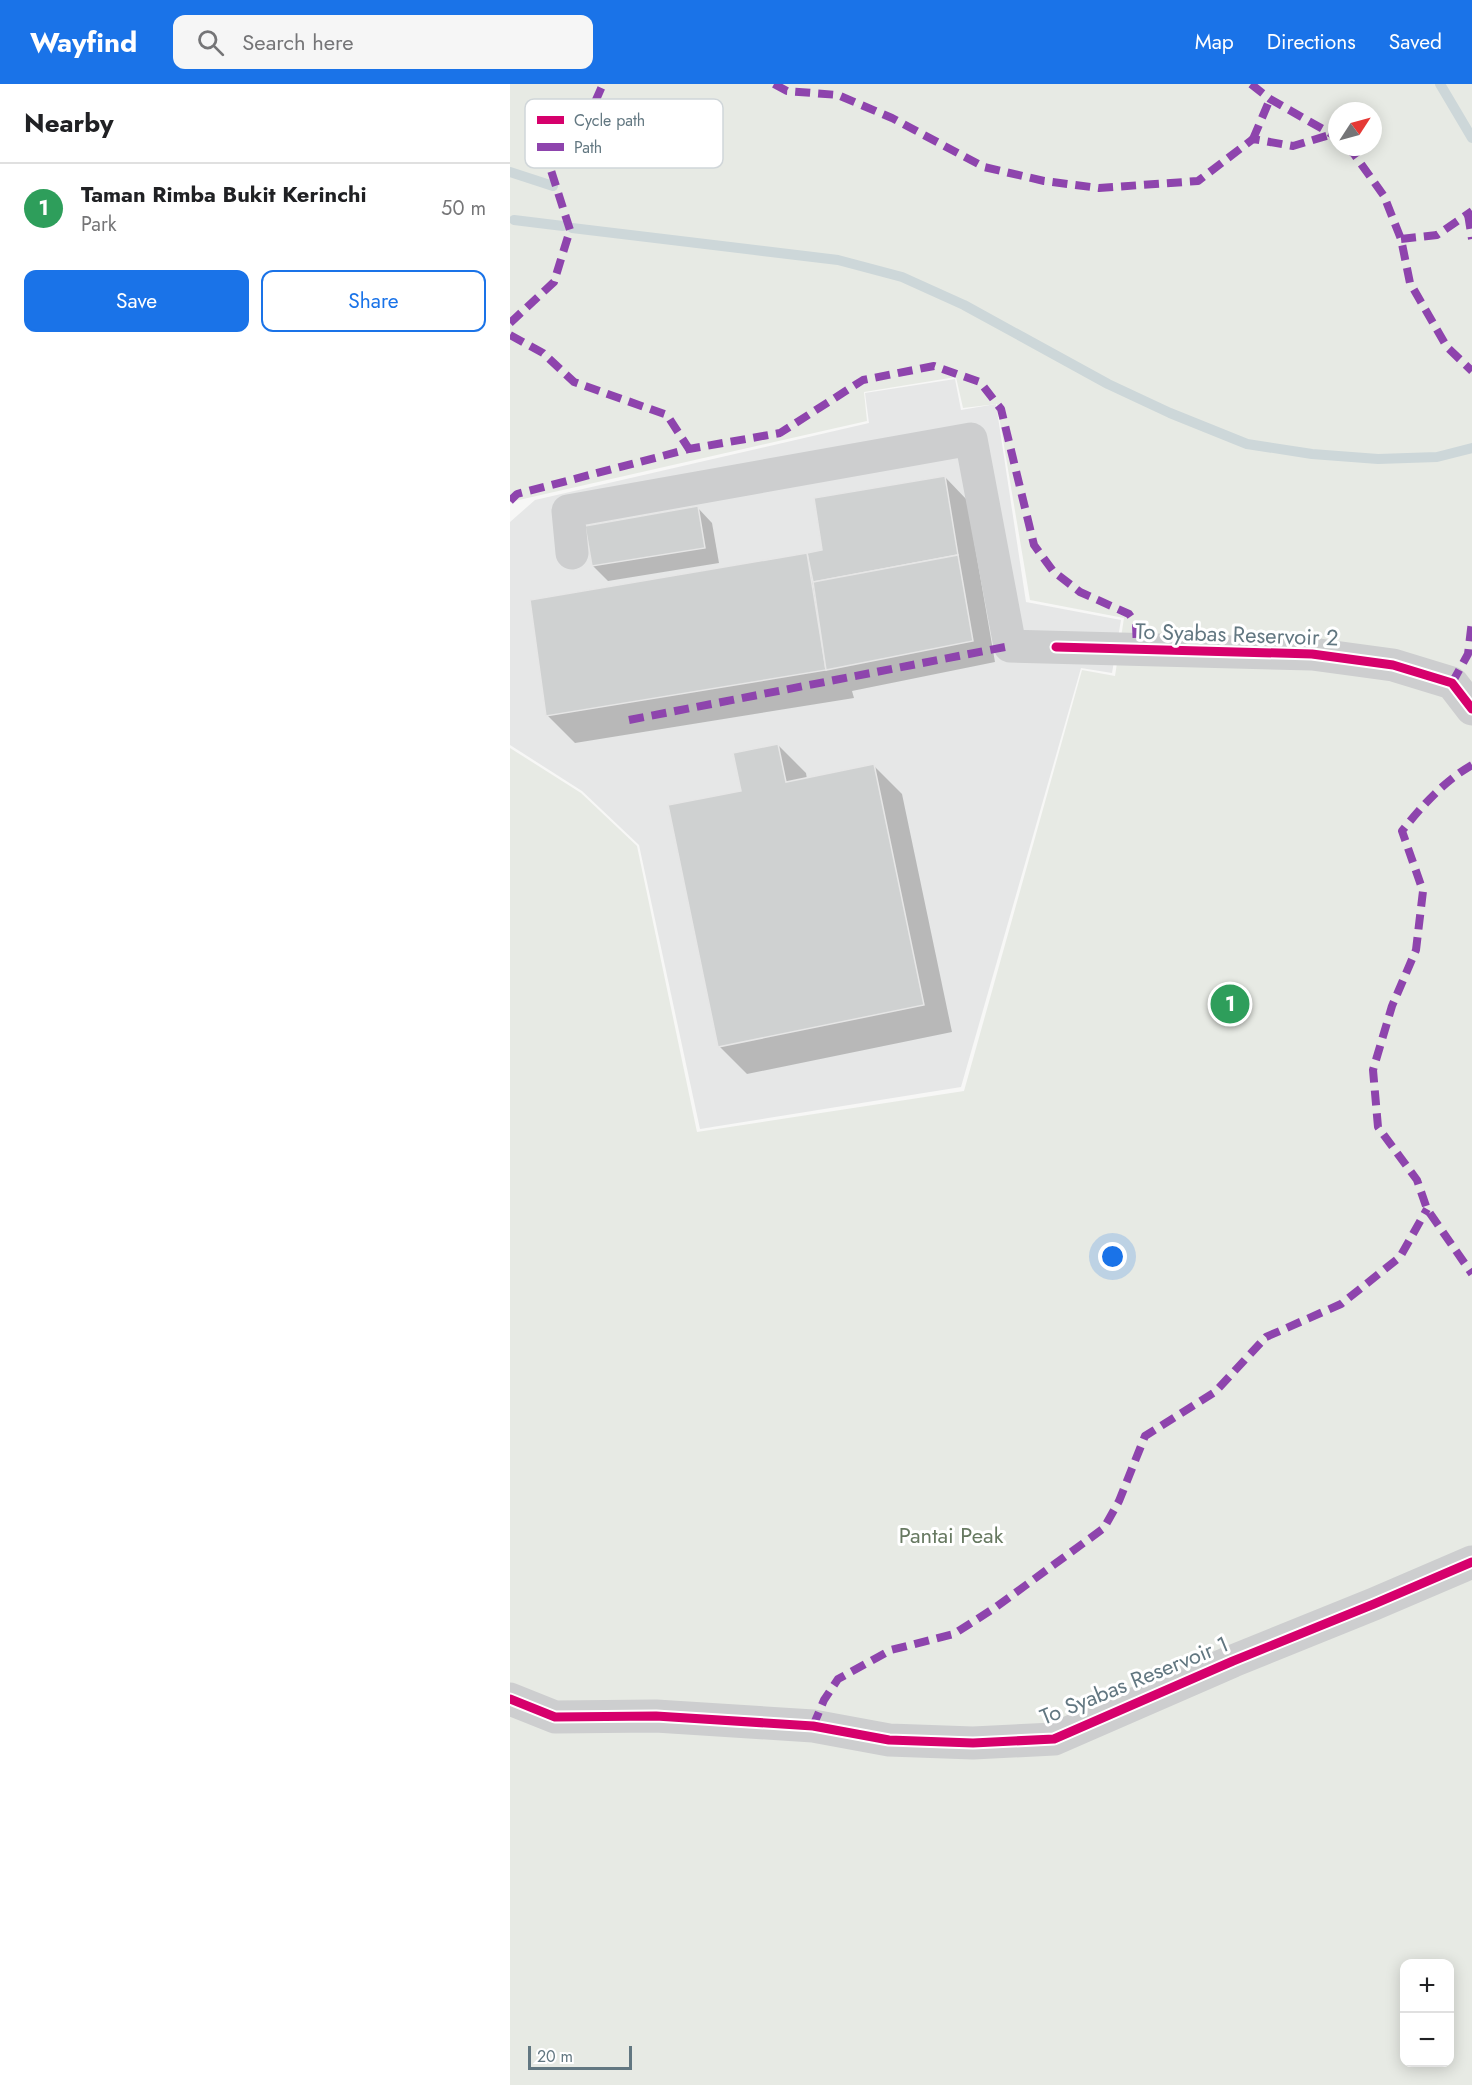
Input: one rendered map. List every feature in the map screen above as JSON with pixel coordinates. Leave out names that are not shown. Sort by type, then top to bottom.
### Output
[{"type":"street","name":"To Syabas Reservoir 2","points":[[572,553],[568,511],[971,439],[1010,646],[1312,654],[1393,665],[1452,682],[1472,709]]},
{"type":"street","name":"To Syabas Reservoir 1","points":[[510,1699],[555,1717],[656,1716],[813,1726],[889,1740],[973,1743],[1054,1739],[1233,1660],[1472,1562]]},
{"type":"shaded area","points":[[955,379],[961,410],[996,404],[1026,602],[1121,620],[1112,673],[1081,668],[961,1087],[700,1129],[639,845],[582,791],[510,745],[510,522],[535,500],[869,423],[865,393]]},
{"type":"green space","name":"Pantai Peak","points":[[510,84],[1472,84],[1472,2085],[510,2085],[510,748],[581,793],[637,846],[697,1132],[964,1091],[1082,670],[1115,676],[1124,618],[1030,600],[997,404],[963,408],[956,377],[864,392],[867,421],[510,502]]},
{"type":"building","points":[[945,476],[958,555],[813,582],[807,553],[822,550],[814,498]]},
{"type":"building","points":[[698,506],[705,548],[592,566],[585,526]]},
{"type":"building","points":[[807,553],[826,670],[546,716],[530,600]]},
{"type":"building","points":[[958,555],[973,641],[826,670],[813,582]]},
{"type":"building","points":[[778,744],[786,782],[874,764],[924,1005],[718,1047],[668,805],[741,791],[733,753]]},
{"type":"waterway","points":[[1440,84],[1472,138]]},
{"type":"waterway","points":[[510,172],[553,186]]},
{"type":"waterway","points":[[514,220],[563,226]]},
{"type":"waterway","points":[[572,228],[838,260],[902,277],[964,305],[1108,384],[1170,413],[1247,444],[1312,454],[1378,459],[1437,457],[1472,448]]},
{"type":"marked path","points":[[596,99],[603,84]]},
{"type":"marked path","points":[[774,84],[787,91],[838,95],[892,118],[984,167],[1044,181],[1099,188],[1198,181],[1253,139],[1293,146],[1328,136]]},
{"type":"marked path","points":[[1251,84],[1270,99],[1328,132]]},
{"type":"marked path","points":[[1253,139],[1270,99]]},
{"type":"marked path","points":[[1355,156],[1384,196],[1401,239],[1410,283],[1447,347],[1472,371]]},
{"type":"marked path","points":[[510,323],[554,282],[570,230],[550,168]]},
{"type":"marked path","points":[[1401,239],[1437,235],[1472,211]]},
{"type":"marked path","points":[[1468,214],[1472,239]]},
{"type":"marked path","points":[[510,335],[543,353],[574,382],[667,415],[689,449]]},
{"type":"marked path","points":[[510,501],[517,494],[689,449],[780,433],[863,380],[934,366],[980,382],[1001,409],[1034,545],[1053,571],[1080,592],[1129,614],[1136,624],[1137,650]]},
{"type":"marked path","points":[[1452,683],[1468,654],[1472,621]]},
{"type":"marked path","points":[[629,720],[1010,646]]},
{"type":"marked path","points":[[1472,765],[1434,795],[1402,831],[1423,891],[1416,950],[1392,1006],[1373,1070],[1378,1127],[1417,1180],[1427,1209],[1472,1274]]},
{"type":"marked path","points":[[813,1726],[824,1700],[838,1679],[891,1650],[954,1634],[996,1607],[1104,1528],[1119,1501],[1145,1436],[1215,1392],[1266,1337],[1341,1304],[1400,1257],[1427,1209]]},
{"type":"cycle path","points":[[1056,647],[1312,654],[1393,665],[1452,683],[1472,709]]},
{"type":"cycle path","points":[[510,1699],[555,1717],[656,1716],[813,1726],[889,1740],[973,1743],[1054,1739],[1233,1661],[1472,1562]]},
{"type":"place","name":"Taman Rimba Bukit Kerinchi","points":[[1230,1004]]}]
